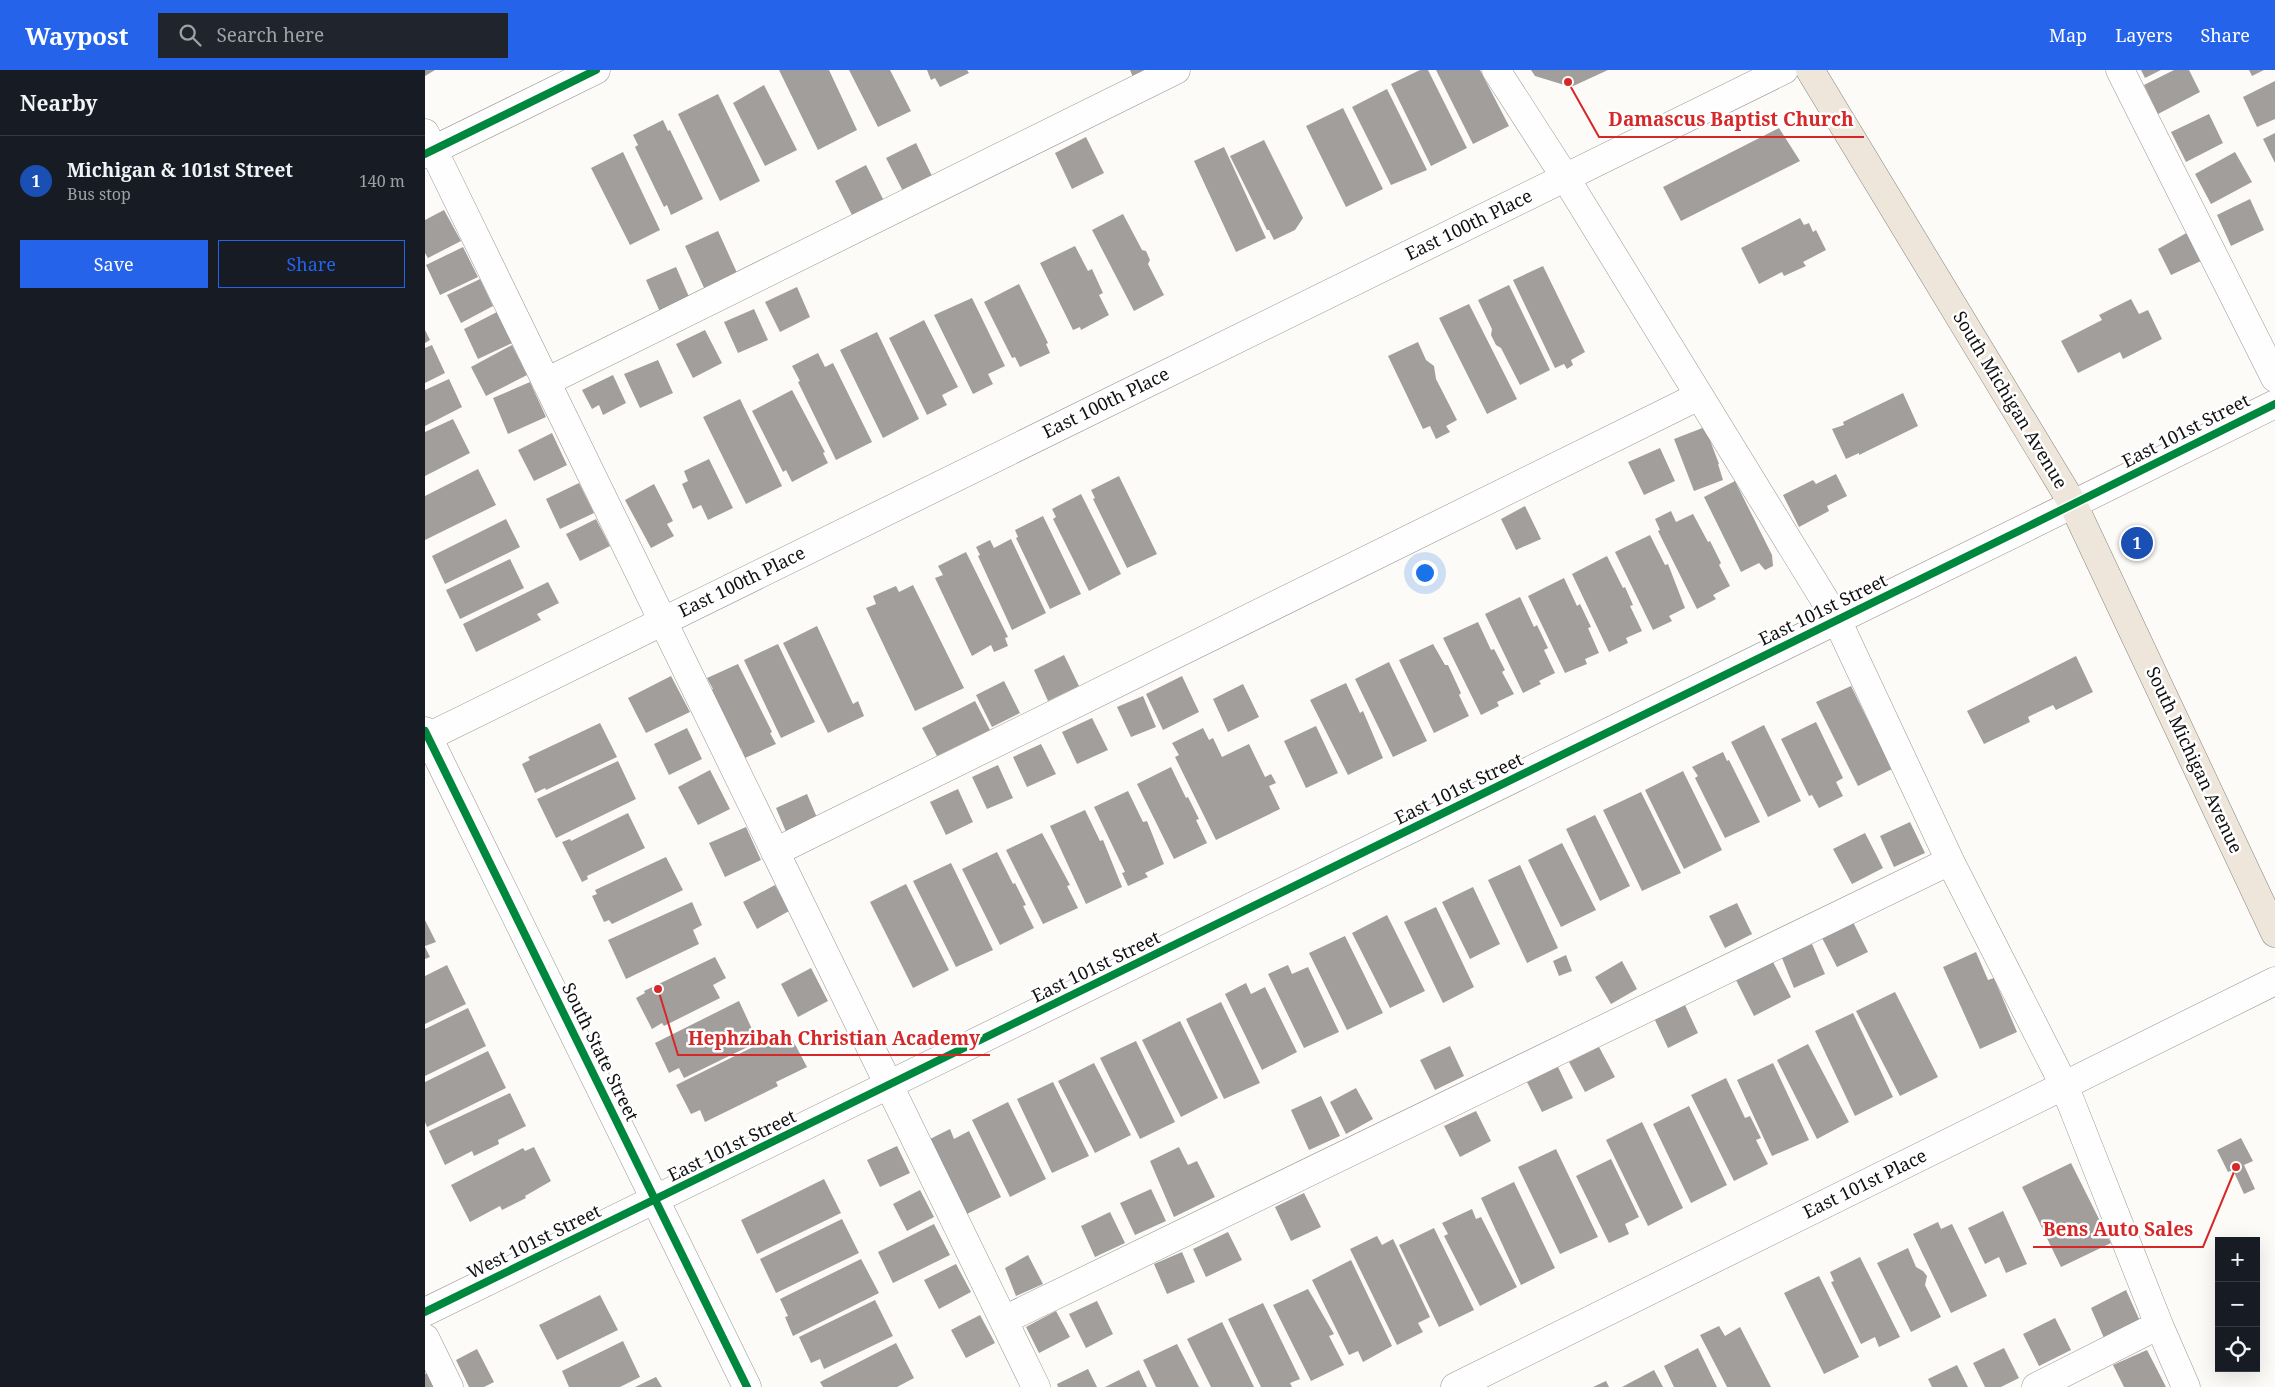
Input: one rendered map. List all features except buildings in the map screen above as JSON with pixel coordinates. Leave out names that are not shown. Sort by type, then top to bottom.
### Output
[{"type":"main road","name":"South Michigan Avenue","points":[[1810,70],[2073,504],[2275,933]]},
{"type":"street","points":[[596,70],[428,146],[546,382],[1036,1387]]},
{"type":"street","points":[[546,382],[1177,70]]},
{"type":"street","points":[[1496,70],[1565,177],[1837,620],[1950,861],[2064,1085],[2159,1325],[2186,1387]]},
{"type":"street","name":"East 100th Place","points":[[426,734],[663,621],[1784,70]]},
{"type":"street","points":[[2119,70],[2275,378]]},
{"type":"street","points":[[775,852],[1699,396]]},
{"type":"street","name":"East 101st Street","points":[[656,1200],[2275,404]]},
{"type":"street","name":"South State Street","points":[[426,734],[747,1387]]},
{"type":"street","points":[[1003,1320],[1950,861]]},
{"type":"street","name":"East 101st Place","points":[[1455,1387],[2275,981]]},
{"type":"street","name":"West 101st Street","points":[[425,1312],[656,1200]]},
{"type":"street","points":[[2036,1387],[2159,1325]]},
{"type":"street","points":[[425,1338],[449,1387]]},
{"type":"cycle path","points":[[425,154],[596,70]]},
{"type":"cycle path","points":[[425,1312],[2275,404]]},
{"type":"cycle path","points":[[425,731],[747,1387]]},
{"type":"place","name":"Damascus Baptist Church","points":[[1568,82]]},
{"type":"place","name":"Michigan & 101st Street","points":[[2137,543]]},
{"type":"place","name":"Hephzibah Christian Academy","points":[[658,989]]},
{"type":"place","name":"Bens Auto Sales","points":[[2236,1167]]}]
